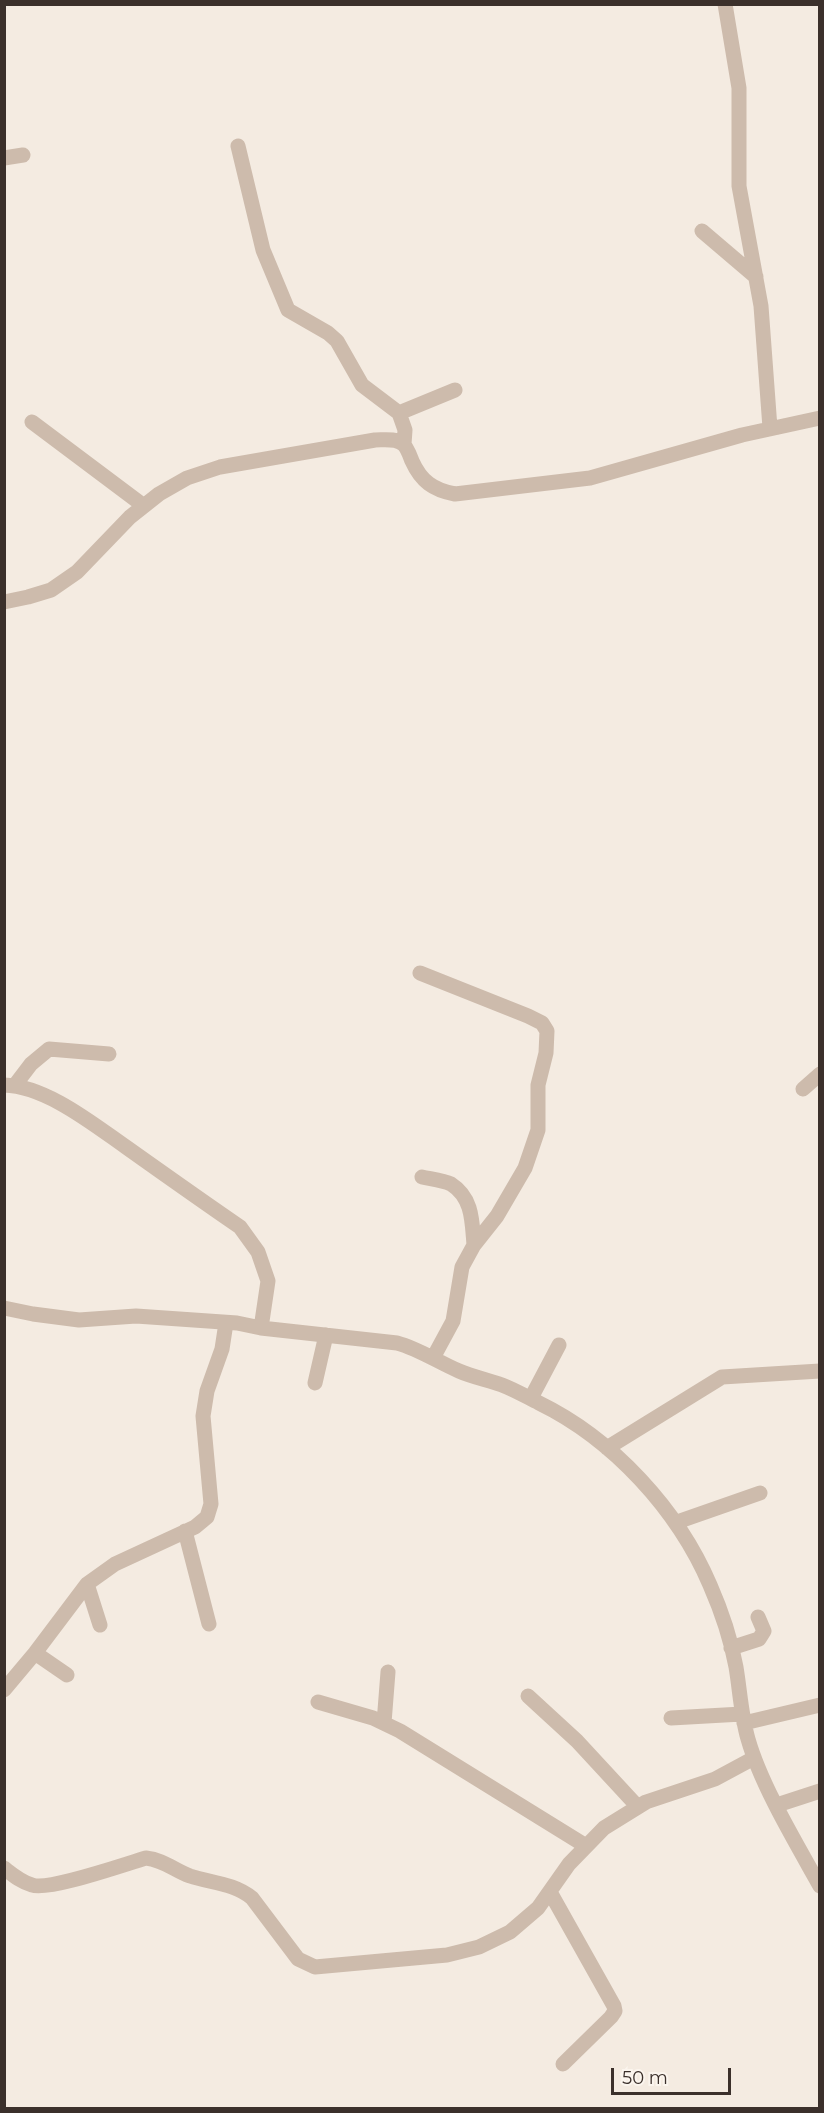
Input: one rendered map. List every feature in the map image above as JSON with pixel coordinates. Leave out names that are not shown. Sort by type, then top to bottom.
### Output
[{"type":"street","points":[[725,4],[739,88],[738,186],[761,306],[770,428]]},
{"type":"street","points":[[238,146],[263,250],[288,310],[328,333],[337,341],[363,386],[399,413],[405,430],[404,444],[418,473],[428,485],[443,492],[455,494],[590,478],[770,428],[819,418]]},
{"type":"street","points":[[4,158],[23,155]]},
{"type":"street","points":[[702,231],[756,277]]},
{"type":"street","points":[[399,413],[455,390]]},
{"type":"street","points":[[32,422],[144,506]]},
{"type":"street","points":[[4,602],[51,590],[78,573],[130,517],[159,494],[187,478],[220,467],[375,440],[395,440],[404,444]]},
{"type":"street","points":[[420,973],[528,1016],[542,1023],[547,1031],[546,1053],[538,1085],[538,1130],[525,1168],[497,1216],[474,1245],[462,1267],[453,1321],[433,1358]]},
{"type":"street","points":[[110,1054],[49,1049],[10,1085],[48,1097],[80,1116],[240,1227],[258,1252],[268,1281],[261,1328]]},
{"type":"street","points":[[803,1089],[819,1074]]},
{"type":"street","points":[[422,1177],[450,1184],[465,1197],[471,1210],[474,1245]]},
{"type":"street","points":[[4,1308],[79,1320],[136,1316],[226,1323],[397,1343],[414,1348],[461,1371],[531,1398],[580,1427],[608,1448],[651,1491],[677,1522],[710,1584],[731,1648],[743,1718],[754,1758],[819,1886]]},
{"type":"street","points":[[4,1690],[87,1584],[115,1564],[195,1527],[207,1517],[211,1504],[203,1416],[207,1391],[222,1349],[226,1323]]},
{"type":"street","points":[[315,1383],[326,1335]]},
{"type":"street","points":[[531,1398],[559,1345]]},
{"type":"street","points":[[608,1448],[722,1377],[819,1371]]},
{"type":"street","points":[[677,1522],[760,1493]]},
{"type":"street","points":[[185,1531],[209,1624]]},
{"type":"street","points":[[87,1584],[100,1625]]},
{"type":"street","points":[[731,1648],[759,1639],[763,1635],[764,1631],[758,1617]]},
{"type":"street","points":[[35,1653],[67,1675]]},
{"type":"street","points":[[384,1723],[388,1672]]},
{"type":"street","points":[[528,1696],[577,1741],[638,1807]]},
{"type":"street","points":[[318,1702],[373,1718],[400,1731],[586,1846]]},
{"type":"street","points":[[671,1718],[743,1718],[819,1705]]},
{"type":"street","points":[[4,1868],[18,1879],[34,1886],[64,1882],[146,1858],[157,1859],[188,1875],[237,1888],[246,1893],[298,1959],[315,1966],[447,1955],[479,1947],[510,1932],[538,1908],[569,1864],[604,1828],[646,1802],[715,1779],[754,1758]]},
{"type":"street","points":[[777,1805],[819,1791]]},
{"type":"street","points":[[550,1892],[615,2006],[615,2012],[611,2017],[563,2064]]}]
